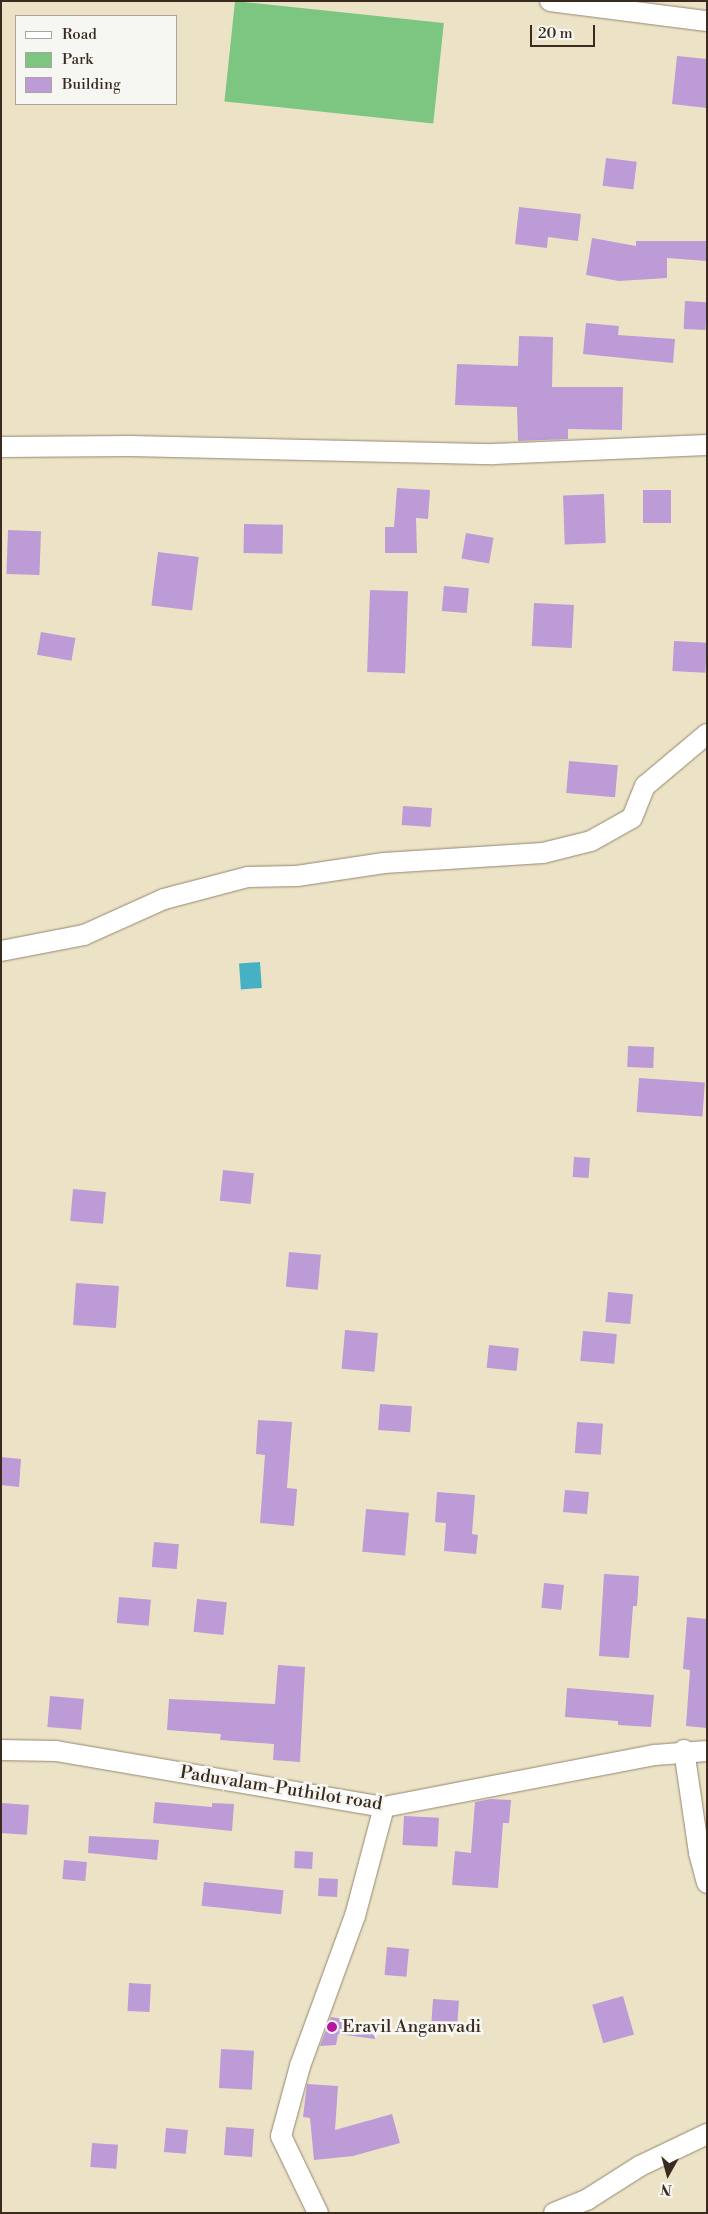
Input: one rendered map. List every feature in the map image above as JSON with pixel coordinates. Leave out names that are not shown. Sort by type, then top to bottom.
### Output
[{"type":"street","points":[[550,1],[707,21]]},
{"type":"street","points":[[1,447],[130,446],[493,454],[707,445]]},
{"type":"street","points":[[1,951],[84,935],[164,899],[248,877],[297,876],[384,863],[543,852],[591,841],[632,818],[645,786],[707,734]]},
{"type":"street","name":"Paduvalam-Puthilot road","points":[[1,1750],[56,1751],[384,1808],[684,1750],[707,1751]]},
{"type":"street","points":[[684,1750],[699,1853],[707,1883]]},
{"type":"street","points":[[318,2213],[281,2136],[300,2066],[355,1916],[384,1808]]},
{"type":"street","points":[[554,2213],[588,2199],[640,2166],[707,2134]]},
{"type":"green space","points":[[235,1],[444,23],[433,123],[224,101]]},
{"type":"water","points":[[260,962],[262,988],[241,989],[239,963]]},
{"type":"building","points":[[677,56],[707,59],[707,108],[672,104]]},
{"type":"building","points":[[606,158],[637,162],[633,190],[603,186]]},
{"type":"building","points":[[519,207],[581,214],[578,241],[548,237],[547,248],[515,244]]},
{"type":"building","points":[[592,238],[636,246],[636,241],[707,241],[707,261],[667,258],[667,278],[619,281],[586,275]]},
{"type":"building","points":[[685,301],[707,302],[706,330],[684,329]]},
{"type":"building","points":[[586,323],[619,326],[618,335],[675,339],[673,363],[583,354]]},
{"type":"building","points":[[519,336],[553,337],[552,387],[623,387],[622,430],[568,429],[568,439],[518,441],[517,407],[455,405],[457,364],[518,366]]},
{"type":"building","points":[[397,488],[430,490],[428,519],[416,518],[417,553],[385,553],[385,527],[394,527]]},
{"type":"building","points":[[643,490],[671,490],[671,523],[643,523]]},
{"type":"building","points":[[604,494],[606,543],[565,544],[563,495]]},
{"type":"building","points":[[244,524],[283,525],[282,554],[243,553]]},
{"type":"building","points":[[8,530],[41,531],[39,575],[6,574]]},
{"type":"building","points":[[466,533],[494,538],[489,563],[461,559]]},
{"type":"building","points":[[158,552],[199,557],[192,611],[151,606]]},
{"type":"building","points":[[444,586],[469,588],[467,613],[442,611]]},
{"type":"building","points":[[370,590],[408,591],[405,673],[367,672]]},
{"type":"building","points":[[534,603],[574,605],[572,648],[532,646]]},
{"type":"building","points":[[41,632],[75,638],[71,661],[37,655]]},
{"type":"building","points":[[674,641],[707,643],[705,673],[672,671]]},
{"type":"building","points":[[569,761],[618,765],[615,797],[566,793]]},
{"type":"building","points":[[403,806],[432,808],[431,827],[402,825]]},
{"type":"building","points":[[628,1046],[654,1047],[653,1068],[627,1067]]},
{"type":"building","points":[[639,1078],[705,1083],[702,1117],[637,1112]]},
{"type":"building","points":[[574,1157],[590,1158],[589,1178],[573,1177]]},
{"type":"building","points":[[223,1170],[254,1173],[251,1204],[220,1201]]},
{"type":"building","points":[[73,1189],[106,1192],[103,1224],[70,1221]]},
{"type":"building","points":[[289,1252],[321,1255],[318,1290],[286,1287]]},
{"type":"building","points":[[76,1283],[119,1286],[116,1328],[73,1325]]},
{"type":"building","points":[[608,1292],[633,1294],[630,1324],[605,1322]]},
{"type":"building","points":[[345,1330],[378,1333],[374,1372],[342,1369]]},
{"type":"building","points":[[583,1331],[617,1334],[614,1364],[580,1361]]},
{"type":"building","points":[[489,1345],[519,1348],[516,1371],[487,1368]]},
{"type":"building","points":[[380,1404],[412,1406],[410,1432],[378,1430]]},
{"type":"building","points":[[258,1420],[292,1422],[287,1488],[297,1489],[294,1526],[260,1523],[265,1455],[256,1454]]},
{"type":"building","points":[[577,1422],[603,1424],[601,1455],[575,1453]]},
{"type":"building","points":[[1,1457],[21,1459],[19,1487],[1,1485]]},
{"type":"building","points":[[565,1490],[589,1492],[587,1514],[563,1512]]},
{"type":"building","points":[[437,1492],[475,1495],[472,1534],[478,1535],[476,1554],[444,1551],[446,1523],[435,1522]]},
{"type":"building","points":[[366,1509],[409,1513],[405,1556],[362,1552]]},
{"type":"building","points":[[154,1542],[179,1544],[177,1569],[152,1567]]},
{"type":"building","points":[[604,1574],[639,1576],[637,1606],[633,1606],[629,1658],[599,1656]]},
{"type":"building","points":[[544,1583],[564,1585],[561,1610],[541,1608]]},
{"type":"building","points":[[119,1597],[151,1600],[149,1626],[117,1623]]},
{"type":"building","points":[[197,1599],[227,1602],[223,1635],[194,1632]]},
{"type":"building","points":[[687,1617],[707,1619],[707,1728],[686,1726],[690,1670],[683,1669]]},
{"type":"building","points":[[278,1665],[305,1667],[300,1762],[273,1760],[274,1744],[220,1740],[221,1734],[167,1730],[169,1699],[275,1704]]},
{"type":"building","points":[[567,1688],[654,1695],[651,1727],[618,1725],[618,1721],[565,1717]]},
{"type":"building","points":[[50,1696],[84,1699],[81,1730],[47,1727]]},
{"type":"building","points":[[491,1799],[511,1800],[509,1823],[503,1823],[498,1888],[452,1885],[455,1851],[471,1853],[475,1802]]},
{"type":"building","points":[[155,1802],[212,1807],[212,1803],[234,1804],[232,1831],[153,1823]]},
{"type":"building","points":[[2,1803],[29,1805],[27,1835],[1,1833]]},
{"type":"building","points":[[404,1816],[439,1818],[437,1847],[402,1845]]},
{"type":"building","points":[[89,1836],[159,1840],[157,1860],[88,1853]]},
{"type":"building","points":[[295,1851],[313,1852],[312,1869],[294,1868]]},
{"type":"building","points":[[64,1860],[87,1862],[85,1881],[62,1879]]},
{"type":"building","points":[[319,1878],[338,1879],[337,1897],[318,1896]]},
{"type":"building","points":[[204,1882],[284,1890],[281,1914],[201,1906]]},
{"type":"building","points":[[387,1947],[409,1949],[406,1977],[385,1975]]},
{"type":"building","points":[[129,1983],[151,1984],[150,2012],[128,2011]]},
{"type":"building","points":[[623,1996],[634,2034],[603,2043],[592,2005]]},
{"type":"building","points":[[433,1999],[459,2001],[457,2023],[431,2021]]},
{"type":"building","points":[[331,2017],[377,2025],[375,2039],[338,2034],[336,2045],[320,2046]]},
{"type":"building","points":[[221,2049],[254,2051],[252,2090],[219,2088]]},
{"type":"building","points":[[307,2084],[338,2086],[335,2130],[392,2114],[400,2143],[353,2156],[314,2160],[310,2118],[303,2117]]},
{"type":"building","points":[[226,2127],[254,2129],[252,2157],[224,2155]]},
{"type":"building","points":[[166,2128],[188,2130],[186,2154],[164,2152]]},
{"type":"building","points":[[92,2143],[118,2145],[116,2169],[90,2167]]},
{"type":"place","name":"Eravil Anganvadi","points":[[332,2027]]}]
